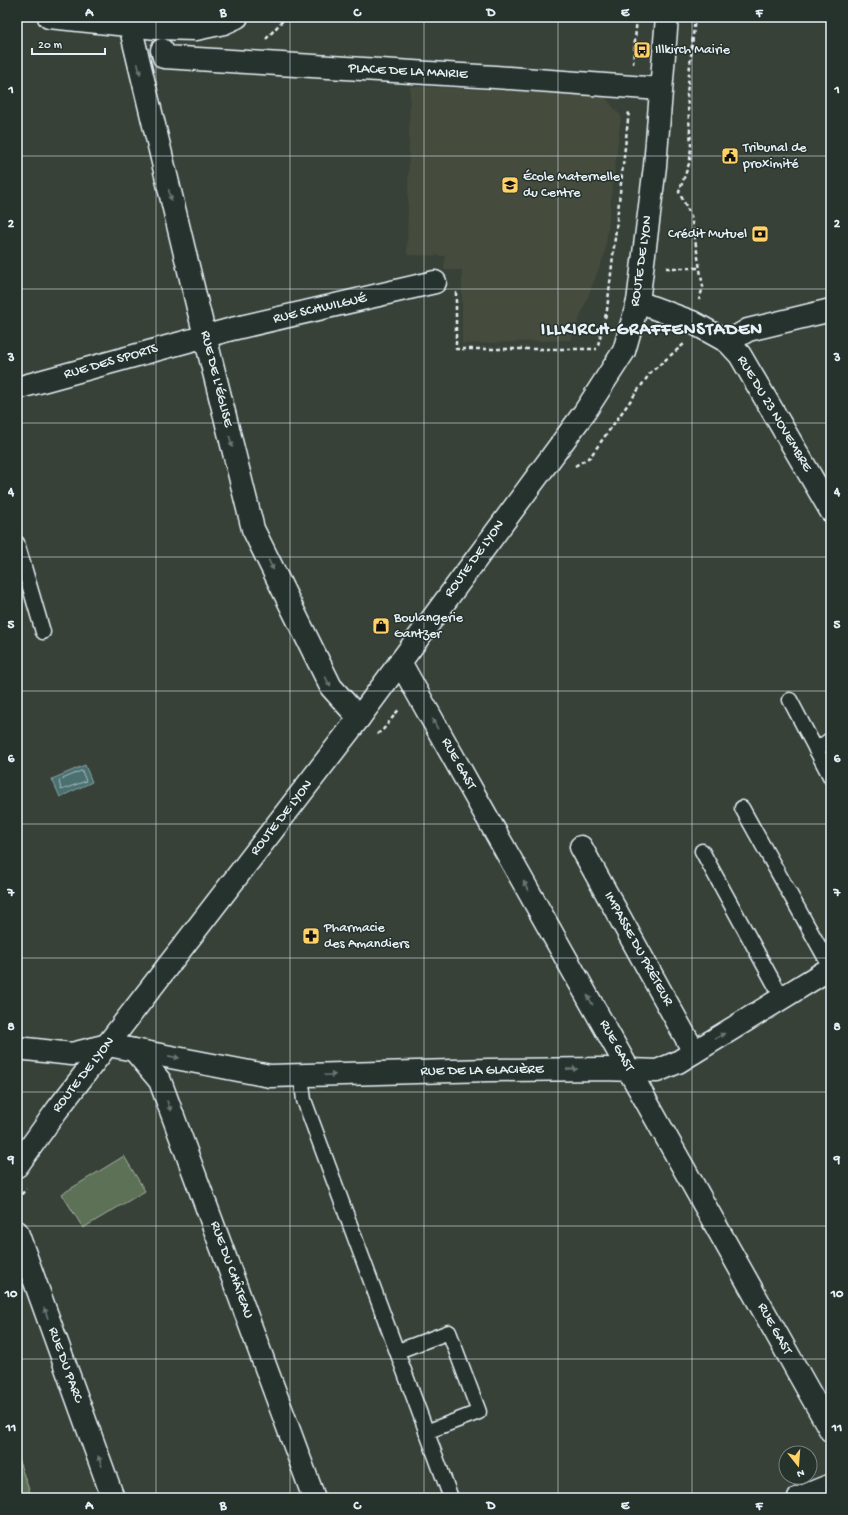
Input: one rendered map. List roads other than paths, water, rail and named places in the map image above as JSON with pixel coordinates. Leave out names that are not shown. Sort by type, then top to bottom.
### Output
[{"type":"street","points":[[49,17],[129,21],[196,29],[224,23],[237,17]]},
{"type":"street","name":"ROUTE DE LYON","points":[[17,1166],[57,1110],[359,718],[584,413],[624,351],[638,302],[655,166],[667,17]]},
{"type":"street","name":"RUE DE L'ÉGLISE","points":[[129,21],[253,530],[330,687],[359,718]]},
{"type":"street","name":"PLACE DE LA MAIRIE","points":[[162,50],[164,57],[660,89]]},
{"type":"street","name":"RUE SCHWILGUÉ","points":[[205,336],[435,282]]},
{"type":"street","name":"RUE DU 23 NOVEMBRE","points":[[638,302],[692,322],[728,342],[746,366],[831,511]]},
{"type":"street","points":[[728,342],[748,330],[831,310]]},
{"type":"street","name":"RUE DES SPORTS","points":[[17,388],[205,336]]},
{"type":"street","name":"RUE GAST","points":[[400,662],[831,1431]]},
{"type":"street","name":"IMPASSE DU PRÊTEUR","points":[[581,847],[694,1052]]},
{"type":"street","name":"RUE DE LA GLACIÈRE","points":[[108,1045],[270,1076],[605,1068],[656,1071],[678,1062],[831,968]]},
{"type":"street","points":[[17,1048],[72,1054],[108,1045]]},
{"type":"street","name":"RUE DU CHÂTEAU","points":[[134,1050],[160,1081],[314,1498]]},
{"type":"street","name":"RUE DU PARC","points":[[17,1232],[113,1498]]},
{"type":"street","points":[[799,1498],[831,1485]]},
{"type":"lane","points":[[17,543],[43,632]]},
{"type":"lane","points":[[790,700],[831,778]]},
{"type":"lane","points":[[816,750],[831,739]]},
{"type":"lane","points":[[742,808],[831,968]]},
{"type":"lane","points":[[702,850],[782,998]]},
{"type":"lane","points":[[301,1076],[304,1100],[398,1351],[451,1498]]},
{"type":"lane","points":[[398,1351],[449,1332],[479,1412],[426,1432]]},
{"type":"water","points":[[85,765],[92,782],[60,797],[52,779]]},
{"type":"place","name":"Illkirch Mairie","points":[[642,50]]},
{"type":"place","name":"Tribunal de proximité","points":[[730,156]]},
{"type":"place","name":"École Maternelle du Centre","points":[[510,185]]},
{"type":"place","name":"Crédit Mutuel","points":[[760,234]]},
{"type":"place","name":"Boulangerie Gantzer","points":[[381,626]]},
{"type":"place","name":"Pharmacie des Amandiers","points":[[311,936]]},
{"type":"district","name":"ILLKIRCH-GRAFFENSTADEN","points":[[652,330]]}]
